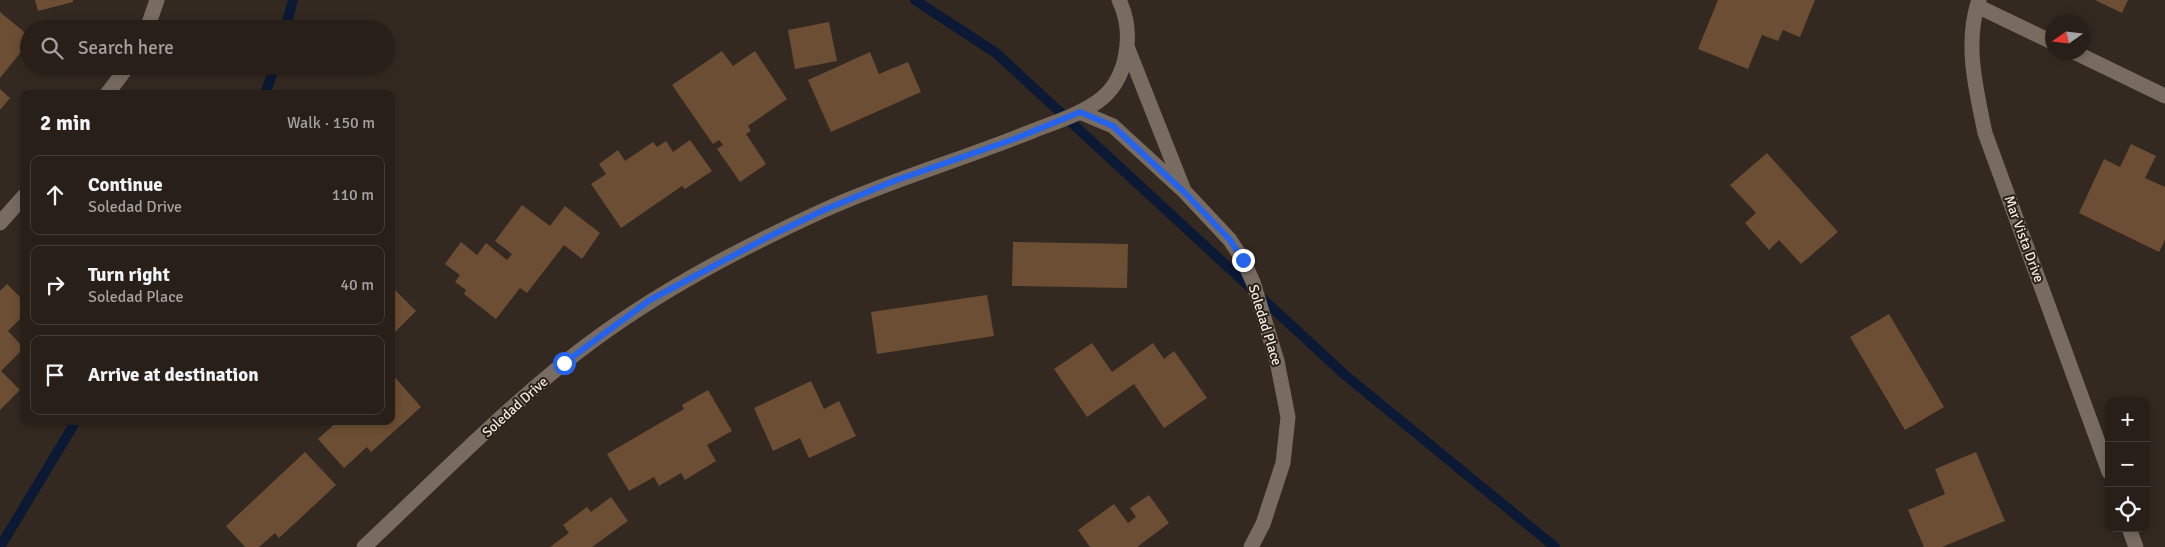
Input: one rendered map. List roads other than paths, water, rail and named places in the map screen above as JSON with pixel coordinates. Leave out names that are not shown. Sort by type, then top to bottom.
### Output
[{"type":"street","points":[[150,20],[157,0]]},
{"type":"street","name":"Soledad Drive","points":[[364,547],[506,414],[564,363],[650,300],[768,237],[824,210],[894,181],[1014,139],[1080,112],[1098,102],[1114,86],[1125,64],[1126,43],[1123,8],[1119,0]]},
{"type":"street","points":[[1978,3],[2045,38]]},
{"type":"street","name":"Mar Vista Drive","points":[[1978,3],[1972,37],[1973,76],[1985,132],[2105,461]]},
{"type":"street","points":[[1126,43],[1184,192]]},
{"type":"street","points":[[2090,60],[2165,96]]},
{"type":"street","points":[[110,90],[121,75]]},
{"type":"street","name":"Soledad Place","points":[[1080,112],[1113,126],[1184,192],[1230,240],[1243,260],[1253,282],[1278,361],[1288,417],[1283,463],[1263,524],[1251,547]]},
{"type":"street","points":[[0,223],[20,200]]},
{"type":"street","points":[[2130,532],[2136,547]]},
{"type":"waterway","points":[[287,20],[293,0]]},
{"type":"waterway","points":[[915,0],[996,53],[1345,375],[1555,547]]},
{"type":"waterway","points":[[266,90],[272,75]]},
{"type":"waterway","points":[[0,547],[74,425]]}]
